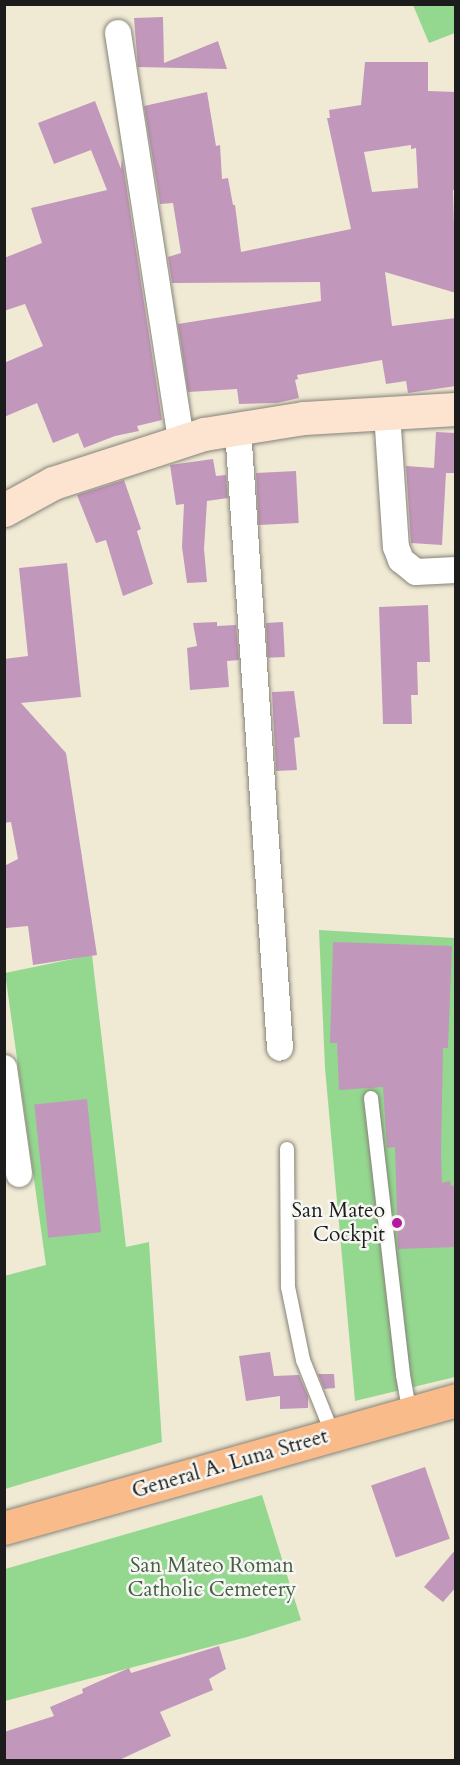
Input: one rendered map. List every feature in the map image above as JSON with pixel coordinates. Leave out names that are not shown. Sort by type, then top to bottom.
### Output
[{"type":"main road","name":"General A. Luna Street","points":[[4,1528],[456,1400]]},
{"type":"street","points":[[118,33],[181,442]]},
{"type":"street","points":[[4,510],[53,483],[204,434],[304,418],[456,409]]},
{"type":"street","points":[[387,413],[396,547],[401,560],[416,572],[456,570]]},
{"type":"street","points":[[238,429],[280,1048]]},
{"type":"street","points":[[4,1068],[19,1174]]},
{"type":"lane","points":[[371,1098],[400,1352],[410,1413]]},
{"type":"lane","points":[[287,1149],[288,1287],[303,1360],[333,1435]]},
{"type":"green space","points":[[413,5],[455,5],[455,33],[429,43]]},
{"type":"green space","name":"San Mateo Cockpit","points":[[319,930],[455,938],[455,1377],[355,1401],[325,1068]]},
{"type":"green space","points":[[92,955],[126,1247],[149,1242],[162,1442],[5,1489],[4,1276],[46,1265],[5,973]]},
{"type":"green space","name":"San Mateo Roman Catholic Cemetery","points":[[262,1495],[301,1620],[247,1637],[5,1701],[5,1569]]},
{"type":"building","points":[[163,17],[164,63],[218,41],[227,69],[138,67],[134,18]]},
{"type":"building","points":[[365,62],[428,62],[428,91],[456,92],[456,190],[453,190],[456,293],[385,272],[392,326],[456,318],[456,386],[408,393],[406,381],[386,384],[382,360],[297,375],[298,379],[295,380],[299,398],[277,403],[239,404],[237,389],[188,392],[178,324],[321,301],[320,282],[172,283],[168,257],[181,253],[173,203],[160,204],[144,106],[207,92],[216,146],[220,145],[222,179],[228,178],[233,205],[235,205],[241,252],[351,229],[327,118],[330,118],[329,110],[361,105]],"holes":[[[411,145],[411,149],[416,148],[418,188],[372,192],[364,152]]]},
{"type":"building","points":[[95,101],[121,169],[122,158],[162,420],[137,426],[139,431],[115,436],[84,448],[78,433],[53,443],[37,403],[4,417],[4,363],[43,346],[25,304],[4,311],[4,258],[42,243],[31,208],[107,190],[91,150],[54,164],[38,123]]},
{"type":"building","points":[[436,432],[456,433],[456,473],[446,473],[442,545],[411,543],[406,466],[434,468]]},
{"type":"building","points":[[213,459],[216,476],[226,475],[228,498],[207,501],[204,549],[207,582],[187,583],[182,547],[184,504],[176,505],[170,465]]},
{"type":"building","points":[[296,471],[299,523],[259,525],[256,473]]},
{"type":"building","points":[[124,480],[141,529],[137,531],[153,584],[123,596],[106,540],[96,543],[77,495]]},
{"type":"building","points":[[67,563],[81,697],[21,703],[66,753],[97,955],[33,965],[28,926],[6,928],[4,917],[4,866],[18,859],[11,822],[4,823],[4,659],[28,656],[19,568]]},
{"type":"building","points":[[428,605],[430,662],[417,662],[418,695],[411,695],[412,724],[383,724],[379,607]]},
{"type":"building","points":[[217,622],[217,626],[236,625],[239,660],[227,661],[229,687],[190,690],[187,648],[197,646],[193,623]]},
{"type":"building","points":[[283,622],[285,657],[268,658],[266,623]]},
{"type":"building","points":[[294,691],[300,737],[294,738],[297,770],[276,771],[272,692]]},
{"type":"building","points":[[333,942],[452,946],[448,1048],[443,1048],[441,1154],[442,1183],[450,1181],[451,1186],[456,1185],[456,1247],[398,1249],[395,1147],[387,1148],[383,1087],[339,1090],[337,1043],[330,1043]]},
{"type":"building","points":[[87,1099],[101,1232],[48,1238],[34,1105]]},
{"type":"building","points":[[270,1352],[274,1376],[299,1375],[308,1396],[308,1408],[280,1409],[280,1396],[246,1401],[239,1356]]},
{"type":"building","points":[[318,1374],[334,1374],[335,1388],[324,1389]]},
{"type":"building","points":[[425,1467],[450,1539],[396,1557],[371,1486]]},
{"type":"building","points":[[456,1549],[456,1587],[443,1602],[424,1587]]},
{"type":"building","points":[[219,1646],[226,1669],[209,1679],[213,1690],[160,1712],[171,1736],[117,1761],[4,1761],[4,1732],[54,1716],[50,1707],[83,1693],[82,1689],[129,1668],[131,1673]]},
{"type":"place","name":"San Mateo Cockpit","points":[[397,1223]]}]
